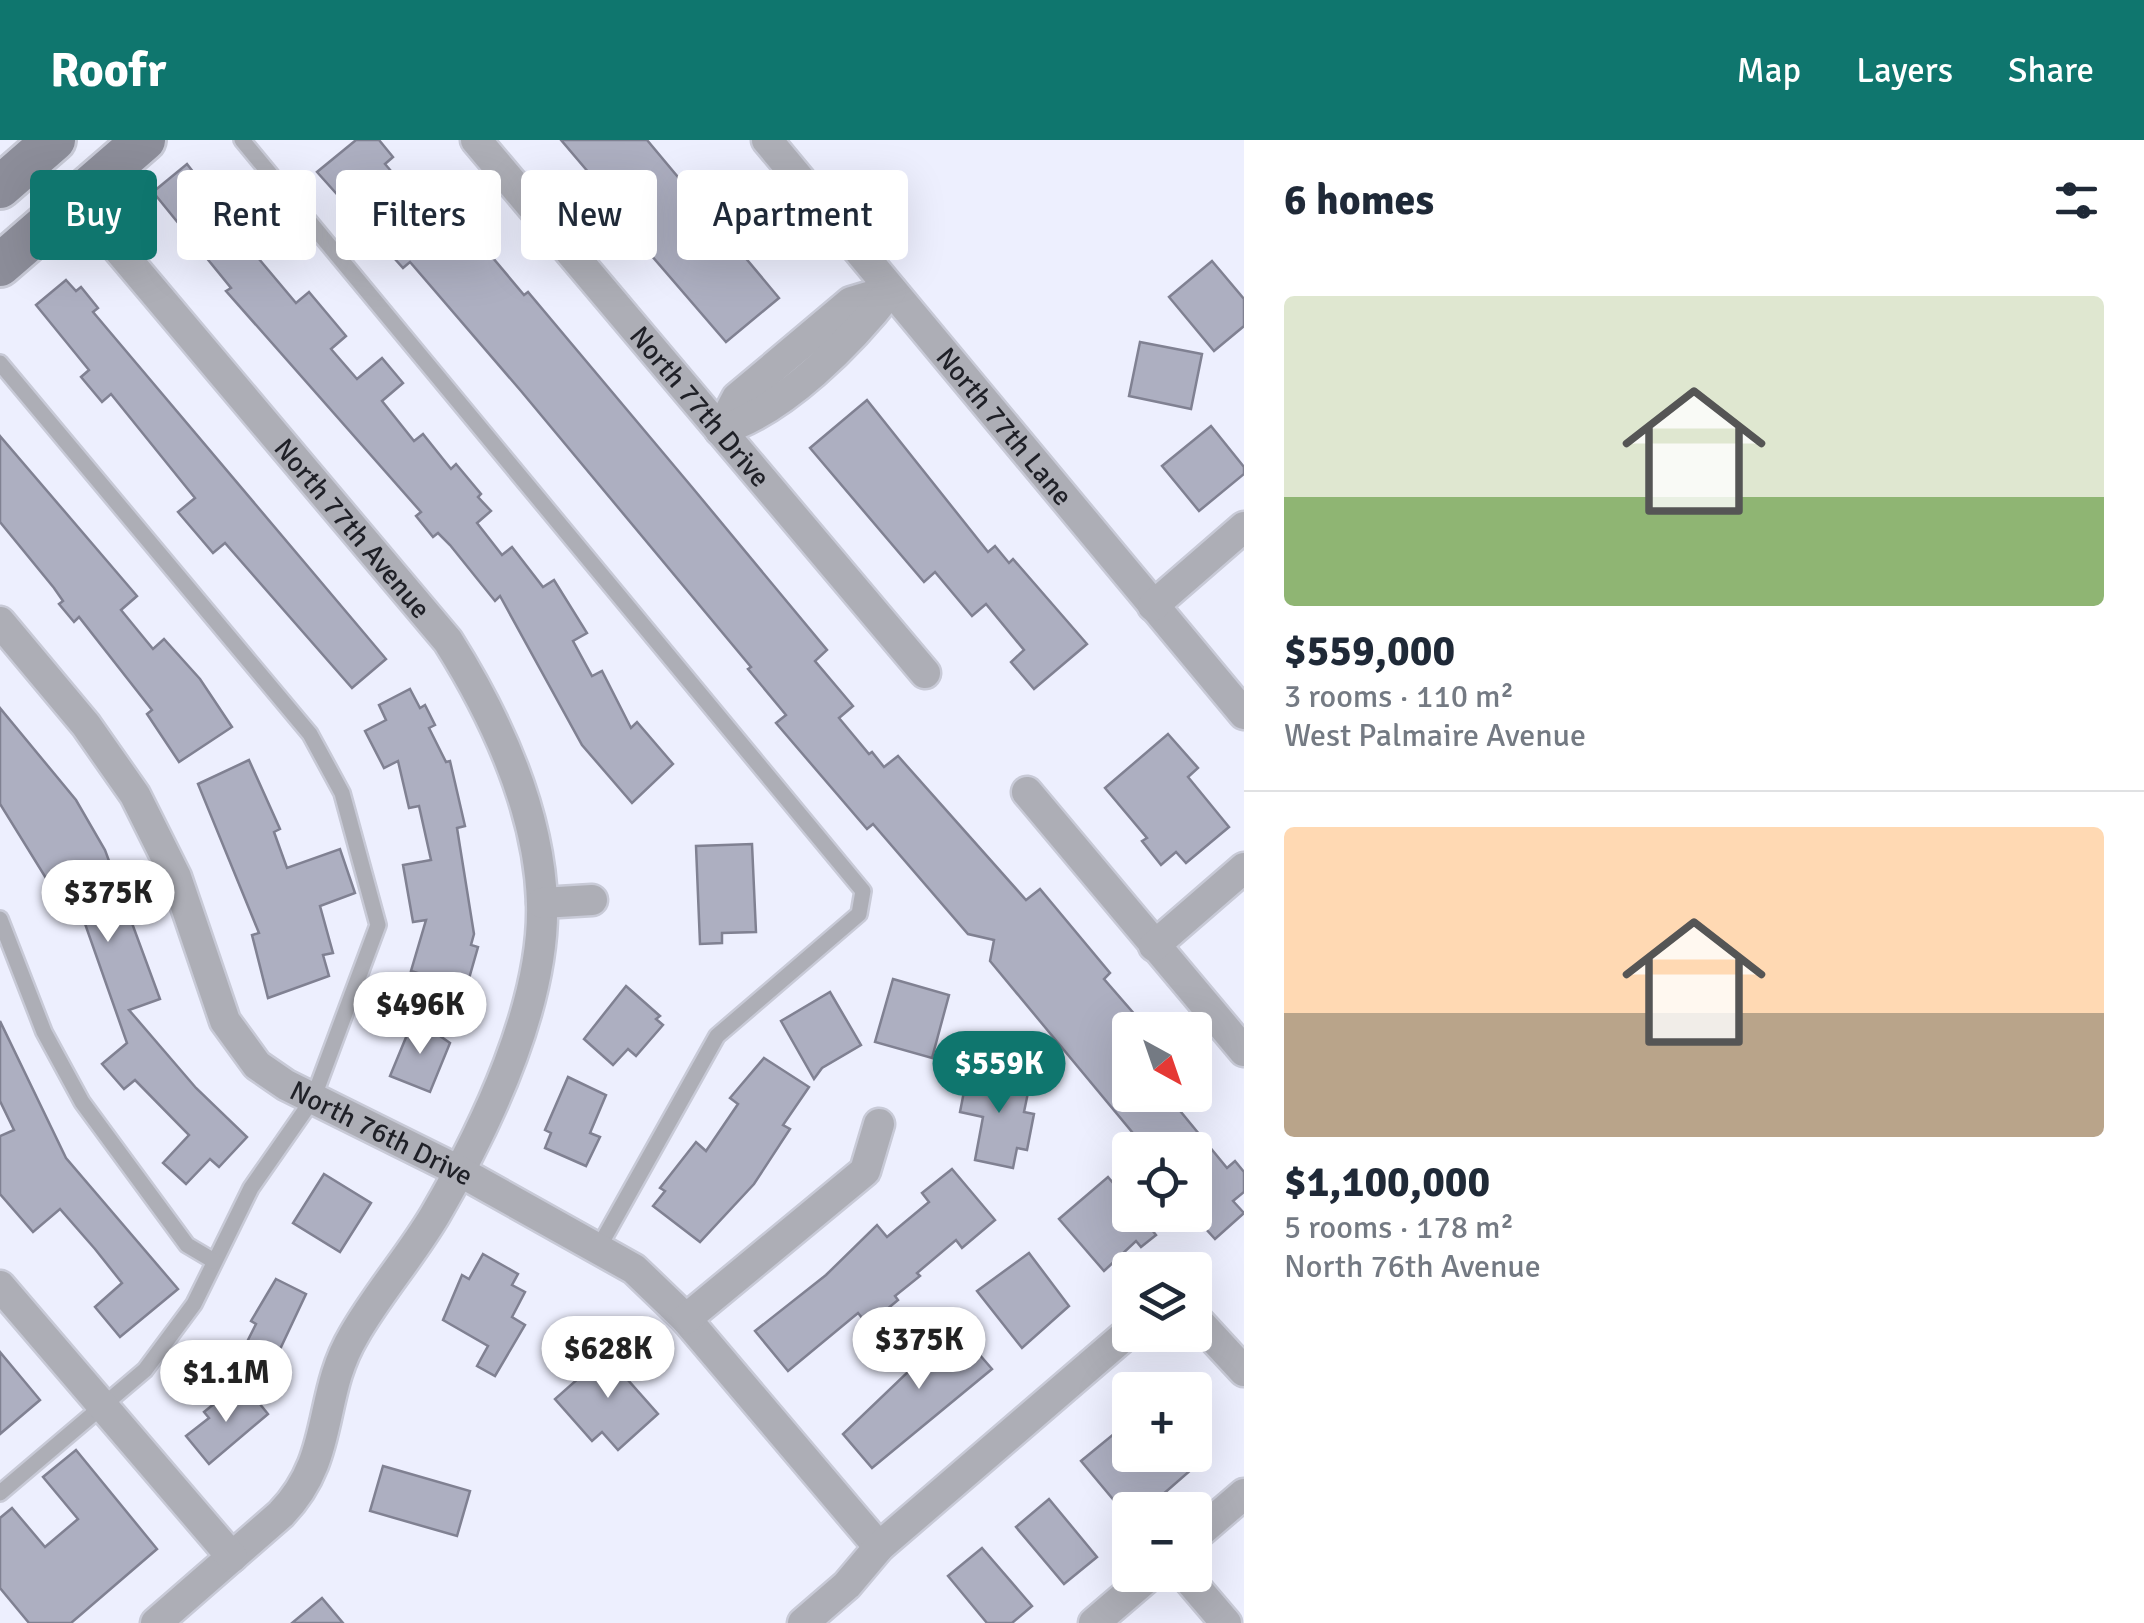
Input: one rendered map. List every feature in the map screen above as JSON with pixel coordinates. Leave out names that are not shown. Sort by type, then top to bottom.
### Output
[{"type":"main road","points":[[0,187],[54,140]]},
{"type":"main road","points":[[110,170],[144,140]]},
{"type":"main road","points":[[0,265],[30,239]]},
{"type":"street","name":"North 77th Drive","points":[[476,140],[925,673]]},
{"type":"street","name":"North 77th Lane","points":[[767,140],[1244,714]]},
{"type":"street","name":"North 77th Avenue","points":[[127,260],[448,641],[504,742],[527,818],[542,903],[531,982],[514,1046],[459,1171],[433,1218],[354,1335],[336,1371],[321,1454],[297,1498],[156,1623]]},
{"type":"street","points":[[720,430],[752,421],[862,328],[891,290]]},
{"type":"street","points":[[1153,606],[1244,528]]},
{"type":"street","name":"North 76th Drive","points":[[0,622],[86,725],[151,822],[176,877],[212,992],[239,1045],[257,1065],[313,1099],[459,1171],[634,1269],[686,1319],[879,1547]]},
{"type":"street","points":[[1027,792],[1244,1051]]},
{"type":"street","points":[[1154,946],[1244,868]]},
{"type":"street","points":[[542,903],[592,900]]},
{"type":"street","points":[[686,1319],[865,1171],[879,1124]]},
{"type":"street","points":[[0,1286],[232,1557]]},
{"type":"street","points":[[1212,1337],[1244,1372]]},
{"type":"street","points":[[802,1623],[847,1585],[879,1547],[1112,1347]]},
{"type":"street","points":[[1212,1521],[1244,1494]]},
{"type":"street","points":[[1094,1623],[1130,1592]]},
{"type":"street","points":[[1200,1592],[1226,1623]]},
{"type":"lane","points":[[242,140],[863,890],[858,914],[717,1036],[600,1248]]},
{"type":"lane","points":[[0,364],[310,734],[342,793],[378,925],[313,1099],[251,1188],[194,1304],[154,1358],[0,1493]]},
{"type":"lane","points":[[0,919],[44,1032],[82,1102],[187,1245],[214,1261]]},
{"type":"building","points":[[356,140],[379,140],[393,157],[385,164],[390,170],[336,170],[336,193],[317,172]]},
{"type":"building","points":[[561,140],[647,140],[677,176],[677,260],[747,260],[779,298],[726,342],[655,260],[657,170],[586,170]]},
{"type":"building","points":[[177,172],[177,222],[157,197],[157,189]]},
{"type":"building","points":[[208,260],[260,260],[296,303],[309,292],[346,336],[331,349],[357,379],[382,358],[403,383],[382,401],[414,441],[423,434],[451,469],[456,464],[481,494],[478,497],[491,511],[477,523],[502,555],[512,547],[543,587],[554,580],[587,633],[573,641],[592,676],[602,671],[631,728],[637,722],[673,764],[632,803],[582,745],[500,596],[495,601],[450,545],[438,533],[433,537],[416,516],[421,512],[226,291],[231,288]]},
{"type":"building","points":[[396,260],[495,260],[524,295],[528,292],[827,650],[815,661],[853,706],[839,718],[869,754],[872,752],[884,767],[898,756],[1026,900],[1040,889],[1110,973],[1104,979],[1133,1012],[1112,1012],[1112,1108],[990,961],[994,940],[968,934],[873,824],[867,829],[776,723],[786,715],[748,669],[751,667],[410,262],[403,268]]},
{"type":"building","points":[[1212,261],[1244,299],[1244,326],[1214,351],[1169,297]]},
{"type":"building","points":[[66,280],[76,291],[81,287],[98,308],[93,312],[386,659],[352,688],[225,543],[213,553],[178,512],[195,498],[111,394],[102,402],[81,377],[89,370],[36,305]]},
{"type":"building","points":[[1140,342],[1202,354],[1191,409],[1129,396]]},
{"type":"building","points":[[867,400],[988,552],[995,546],[1009,563],[1013,559],[1087,644],[1034,689],[1011,662],[1024,650],[986,604],[972,616],[935,572],[924,582],[810,448]]},
{"type":"building","points":[[1211,426],[1244,467],[1244,474],[1199,511],[1162,466]]},
{"type":"building","points":[[0,436],[137,596],[121,610],[153,649],[164,639],[200,679],[232,727],[179,762],[147,714],[152,710],[79,617],[74,622],[59,604],[63,601],[54,588],[0,522]]},
{"type":"building","points":[[410,689],[420,708],[425,705],[435,725],[429,728],[446,762],[450,761],[465,826],[457,828],[474,934],[471,945],[478,947],[460,1010],[421,998],[428,976],[411,971],[426,920],[413,922],[403,865],[431,860],[419,806],[409,808],[398,761],[384,768],[365,731],[386,720],[379,705]]},
{"type":"building","points":[[0,708],[76,800],[105,850],[160,999],[129,1010],[196,1088],[247,1137],[219,1167],[210,1159],[186,1184],[163,1163],[189,1135],[135,1080],[124,1089],[102,1064],[127,1043],[83,918],[61,876],[49,883],[0,804]]},
{"type":"building","points":[[1168,734],[1198,768],[1188,777],[1229,827],[1186,863],[1176,852],[1161,865],[1142,841],[1147,838],[1105,788]]},
{"type":"building","points":[[249,760],[280,829],[274,832],[287,868],[340,849],[355,893],[320,906],[333,953],[323,955],[329,976],[268,998],[252,935],[259,933],[198,784]]},
{"type":"building","points":[[752,844],[756,932],[722,933],[722,943],[700,944],[696,846]]},
{"type":"building","points":[[893,979],[949,995],[932,1058],[875,1042]]},
{"type":"building","points":[[626,986],[660,1016],[656,1019],[663,1025],[636,1056],[628,1049],[613,1065],[584,1039]]},
{"type":"building","points":[[830,992],[861,1045],[822,1068],[814,1079],[781,1021]]},
{"type":"building","points":[[414,1018],[450,1043],[430,1092],[390,1076]]},
{"type":"building","points":[[0,1021],[66,1158],[178,1289],[120,1337],[95,1307],[122,1283],[95,1249],[60,1209],[33,1232],[0,1194],[0,1136],[14,1130],[0,1101]]},
{"type":"building","points":[[764,1058],[809,1087],[783,1125],[790,1129],[754,1184],[700,1242],[653,1206],[665,1191],[660,1188],[696,1142],[706,1151],[738,1104],[730,1098]]},
{"type":"building","points":[[968,1071],[1030,1083],[1024,1112],[1034,1114],[1027,1150],[1017,1148],[1013,1168],[975,1160],[983,1117],[960,1112]]},
{"type":"building","points":[[568,1077],[606,1095],[590,1133],[600,1137],[586,1166],[545,1148],[551,1133],[545,1130]]},
{"type":"building","points":[[1115,1112],[1181,1112],[1197,1132],[1132,1132]]},
{"type":"building","points":[[1212,1150],[1227,1168],[1235,1161],[1244,1172],[1244,1192],[1233,1201],[1244,1213],[1215,1239],[1209,1232],[1212,1232]]},
{"type":"building","points":[[952,1169],[995,1220],[962,1248],[956,1240],[917,1273],[920,1276],[895,1296],[898,1300],[868,1325],[858,1313],[788,1371],[755,1331],[826,1275],[877,1225],[887,1237],[929,1202],[922,1193]]},
{"type":"building","points":[[324,1174],[371,1203],[340,1252],[293,1223]]},
{"type":"building","points":[[1108,1177],[1112,1182],[1112,1232],[1156,1235],[1141,1247],[1136,1241],[1124,1252],[1112,1252],[1112,1264],[1104,1271],[1059,1219]]},
{"type":"building","points":[[1029,1253],[1069,1306],[1022,1348],[977,1291]]},
{"type":"building","points":[[483,1254],[518,1274],[512,1285],[525,1292],[512,1317],[525,1325],[495,1376],[477,1366],[488,1346],[443,1320],[462,1275],[469,1279]]},
{"type":"building","points":[[276,1279],[306,1294],[274,1362],[244,1348],[256,1324],[251,1321]]},
{"type":"building","points":[[947,1317],[992,1369],[872,1468],[843,1434],[909,1371],[898,1359]]},
{"type":"building","points":[[615,1346],[637,1372],[628,1380],[658,1414],[618,1450],[602,1432],[592,1441],[555,1399]]},
{"type":"building","points":[[182,1348],[202,1360],[190,1380],[170,1368]]},
{"type":"building","points":[[0,1352],[40,1400],[0,1434]]},
{"type":"building","points":[[246,1387],[268,1414],[209,1464],[186,1436],[209,1418],[204,1412],[220,1399],[225,1404]]},
{"type":"building","points":[[1112,1435],[1112,1472],[1189,1472],[1166,1492],[1112,1492],[1112,1498],[1081,1461]]},
{"type":"building","points":[[76,1450],[157,1549],[71,1623],[29,1623],[0,1588],[0,1518],[12,1508],[45,1547],[78,1519],[43,1477]]},
{"type":"building","points":[[383,1466],[470,1491],[457,1536],[370,1511]]},
{"type":"building","points":[[1049,1499],[1097,1557],[1064,1584],[1016,1527]]},
{"type":"building","points":[[982,1548],[1032,1606],[1012,1623],[987,1623],[948,1576]]},
{"type":"building","points":[[322,1598],[343,1623],[292,1623]]}]
